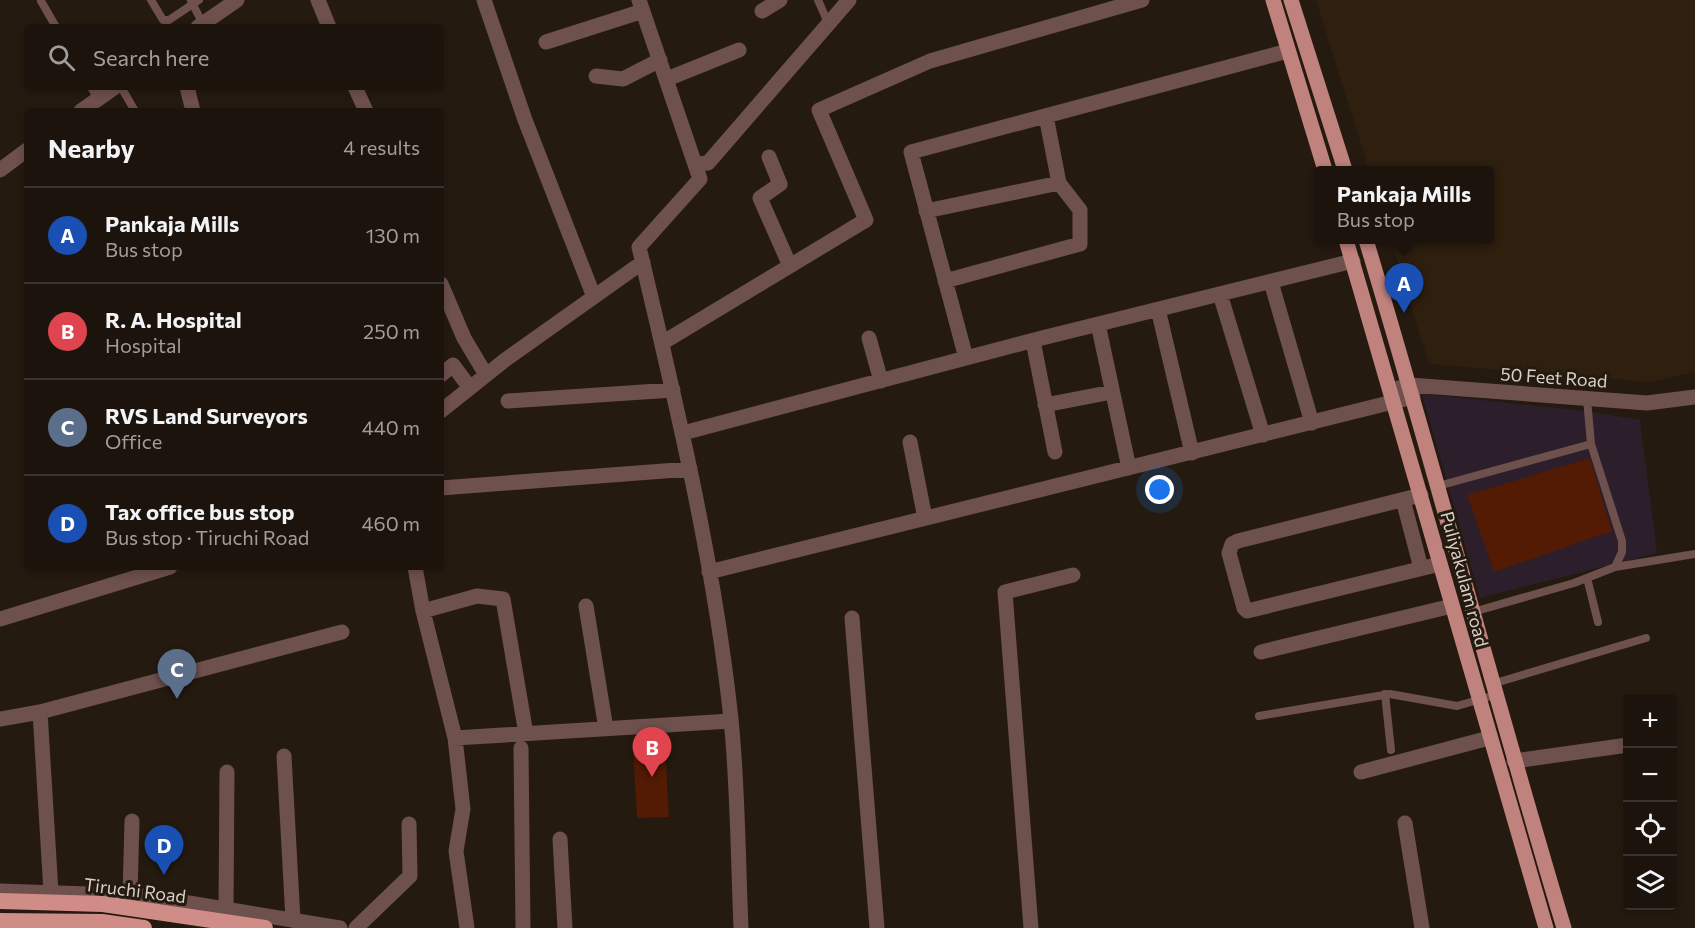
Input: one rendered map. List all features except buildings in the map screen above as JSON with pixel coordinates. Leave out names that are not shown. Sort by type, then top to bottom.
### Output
[{"type":"highway","name":"Tiruchi Road","points":[[0,901],[103,904],[265,928]]},
{"type":"highway","name":"Tiruchi Road","points":[[0,921],[102,922],[144,928]]},
{"type":"main road","points":[[1273,0],[1323,166]]},
{"type":"main road","points":[[1291,0],[1342,166]]},
{"type":"main road","name":"Puliyakulam road","points":[[1347,244],[1394,396],[1489,738],[1546,928]]},
{"type":"main road","name":"Puliyakulam road","points":[[1367,244],[1412,391],[1514,762],[1564,928]]},
{"type":"street","points":[[318,0],[328,24]]},
{"type":"street","points":[[483,0],[525,120],[594,297]]},
{"type":"street","points":[[762,11],[780,0]]},
{"type":"street","points":[[695,164],[708,164],[849,0]]},
{"type":"street","points":[[662,343],[866,220],[819,110],[930,61],[1142,0]]},
{"type":"street","points":[[203,24],[231,2]]},
{"type":"street","points":[[546,42],[641,5],[700,179],[639,247],[683,433],[709,572],[731,721],[741,928]]},
{"type":"street","points":[[667,79],[740,50]]},
{"type":"street","points":[[966,358],[911,152],[1288,51]]},
{"type":"street","points":[[596,76],[623,79],[660,60]]},
{"type":"street","points":[[188,90],[192,108]]},
{"type":"street","points":[[356,90],[365,108]]},
{"type":"street","points":[[83,108],[94,93]]},
{"type":"street","points":[[945,281],[1080,244],[1080,210],[1059,183],[1046,116]]},
{"type":"street","points":[[0,170],[24,152]]},
{"type":"street","points":[[769,157],[780,184],[760,198],[790,266]]},
{"type":"street","points":[[926,211],[1059,183]]},
{"type":"street","points":[[683,433],[1098,324],[1353,261]]},
{"type":"street","points":[[444,409],[486,375],[643,262]]},
{"type":"street","points":[[1271,282],[1312,423]]},
{"type":"street","points":[[444,291],[464,338],[486,375]]},
{"type":"street","points":[[1220,294],[1263,435]]},
{"type":"street","points":[[1158,309],[1192,453]]},
{"type":"street","points":[[1098,324],[1129,468]]},
{"type":"street","points":[[869,338],[881,381]]},
{"type":"street","points":[[1032,341],[1055,452]]},
{"type":"street","points":[[444,372],[453,365],[470,388]]},
{"type":"street","points":[[508,401],[673,390]]},
{"type":"street","points":[[709,572],[1312,423],[1412,391]]},
{"type":"street","name":"50 Feet Road","points":[[1412,391],[1647,403],[1695,397]]},
{"type":"street","points":[[1045,405],[1112,392]]},
{"type":"street","points":[[910,442],[925,519]]},
{"type":"street","points":[[444,488],[690,469]]},
{"type":"street","points":[[1421,495],[1232,544],[1229,553],[1244,608],[1247,611],[1440,564]]},
{"type":"street","points":[[1403,500],[1421,568]]},
{"type":"street","points":[[0,619],[160,570]]},
{"type":"street","points":[[416,570],[423,611],[455,738],[463,809],[456,851],[467,928]]},
{"type":"street","points":[[1031,928],[1005,592],[1073,575]]},
{"type":"street","points":[[423,611],[477,596],[503,599],[524,741],[523,928]]},
{"type":"street","points":[[586,606],[606,729]]},
{"type":"street","points":[[1261,652],[1452,606]]},
{"type":"street","points":[[852,618],[877,928]]},
{"type":"street","points":[[0,719],[40,712],[342,633]]},
{"type":"street","points":[[40,712],[51,891]]},
{"type":"street","points":[[455,738],[524,741],[606,729],[731,721]]},
{"type":"street","points":[[1361,772],[1489,738]]},
{"type":"street","points":[[1514,762],[1623,746]]},
{"type":"street","points":[[284,756],[293,920]]},
{"type":"street","points":[[226,909],[227,772]]},
{"type":"street","points":[[130,895],[132,821]]},
{"type":"street","points":[[1405,823],[1422,928]]},
{"type":"street","points":[[356,928],[410,876],[409,824]]},
{"type":"street","points":[[560,839],[565,928]]},
{"type":"street","points":[[0,891],[130,895],[340,928]]},
{"type":"lane","points":[[151,0],[163,20],[169,20],[194,1],[200,24]]},
{"type":"lane","points":[[818,0],[828,22]]},
{"type":"lane","points":[[41,1],[54,24]]},
{"type":"lane","points":[[123,90],[133,108]]},
{"type":"lane","points":[[1587,399],[1591,444],[1622,541],[1622,552],[1615,567]]},
{"type":"lane","points":[[1438,486],[1591,444]]},
{"type":"lane","points":[[1473,612],[1587,578],[1615,567],[1695,554]]},
{"type":"lane","points":[[1587,578],[1598,622]]},
{"type":"lane","points":[[1259,716],[1385,694],[1456,706],[1478,699],[1494,689],[1646,638]]},
{"type":"lane","points":[[1385,694],[1390,750]]},
{"type":"shaded area","points":[[1316,0],[1695,0],[1695,372],[1650,382],[1429,364],[1392,244],[1494,244],[1494,166],[1368,166]]},
{"type":"shaded area","points":[[1422,394],[1586,411],[1640,420],[1657,553],[1480,598]]},
{"type":"place","name":"Pankaja Mills","points":[[1404,313]]},
{"type":"place","name":"RVS Land Surveyors","points":[[177,699]]},
{"type":"place","name":"R. A. Hospital","points":[[652,777]]},
{"type":"place","name":"Tax office bus stop","points":[[164,875]]}]
